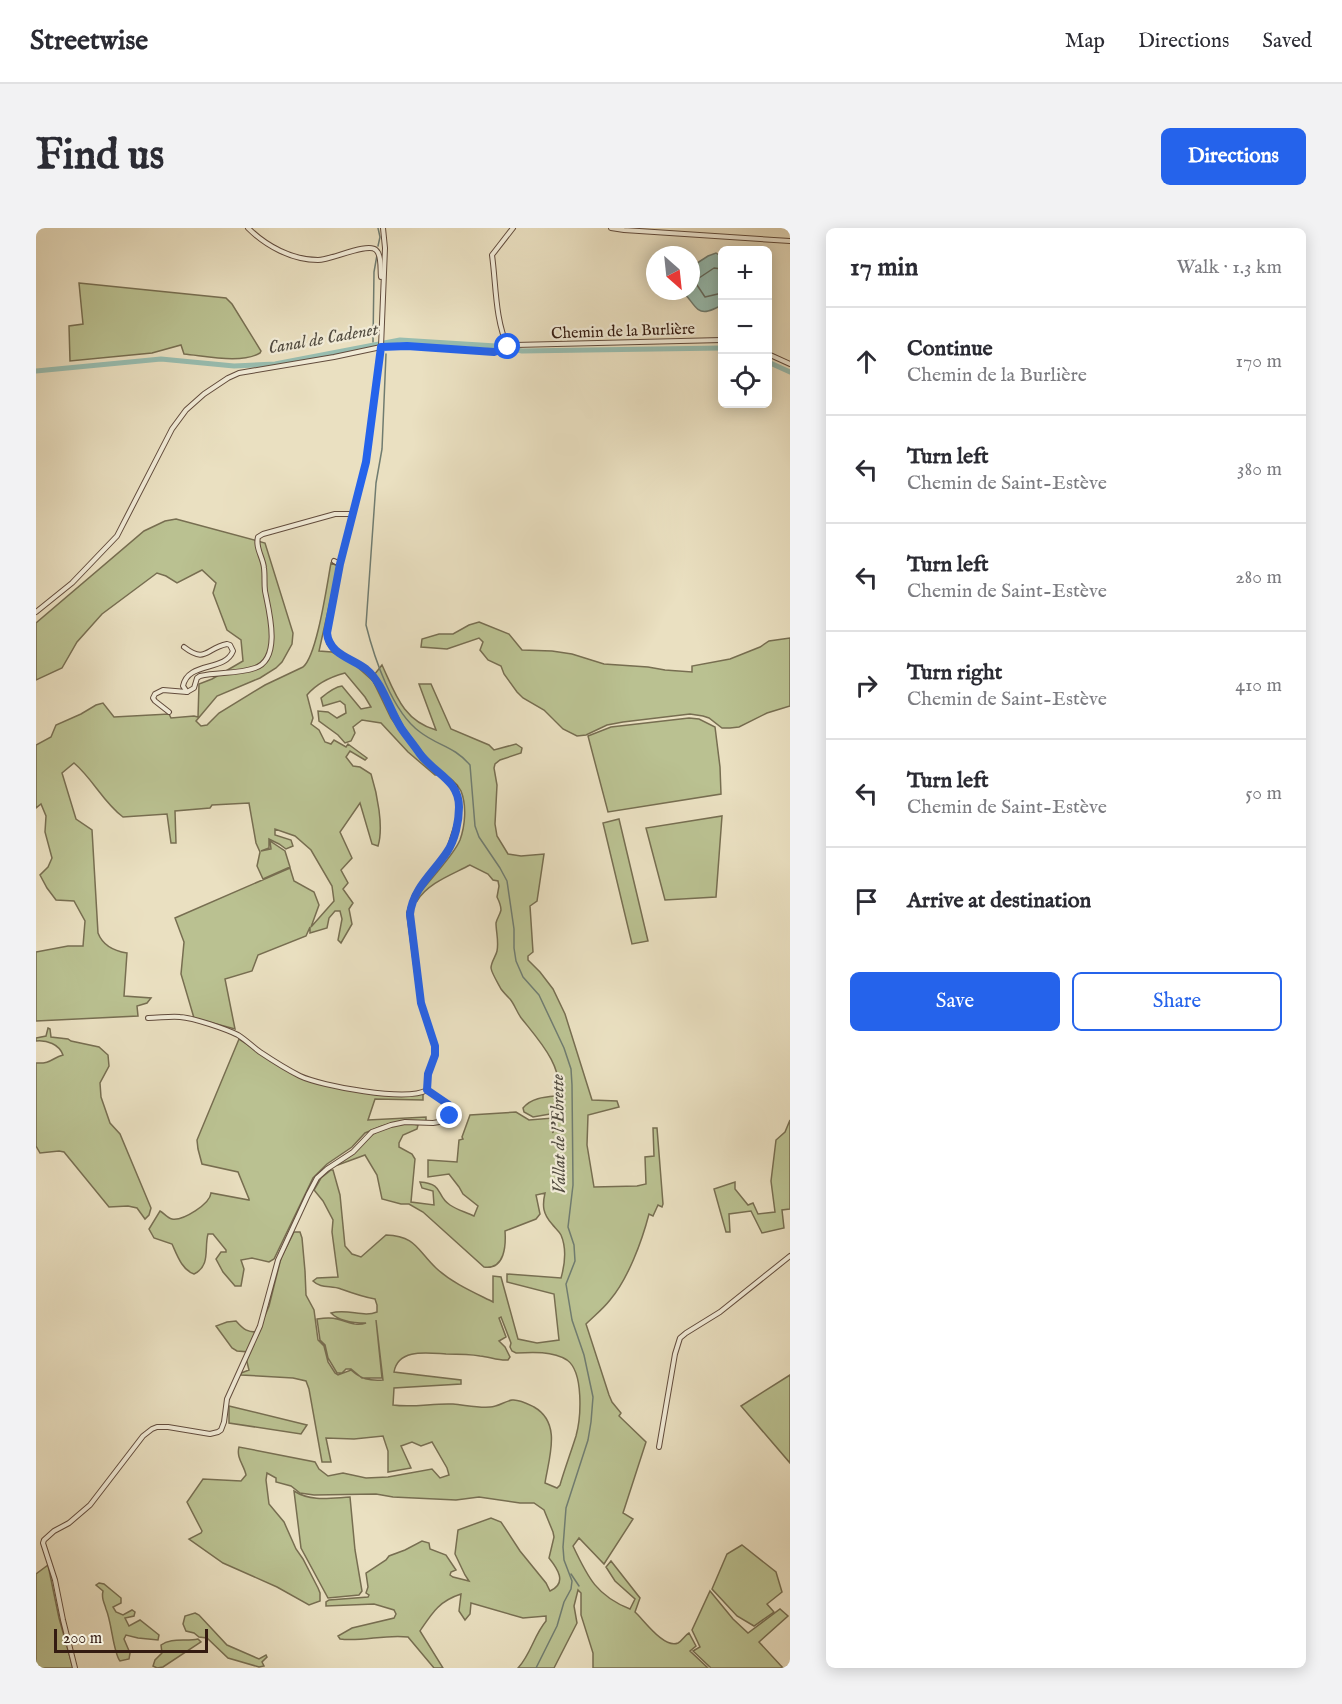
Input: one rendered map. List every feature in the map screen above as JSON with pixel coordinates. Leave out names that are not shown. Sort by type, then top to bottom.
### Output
[{"type":"street","points":[[248,228],[261,241],[273,248],[312,260],[331,258],[365,248],[376,249],[380,256],[382,287]]},
{"type":"street","points":[[383,228],[385,248],[381,345],[366,462],[340,564],[327,633],[331,647],[371,674],[402,729],[426,760],[454,787],[458,796],[457,824],[449,849],[418,890],[412,900],[410,914],[421,1003],[435,1046],[435,1055],[428,1074],[427,1090]]},
{"type":"street","points":[[507,347],[500,324],[492,255],[513,228]]},
{"type":"street","points":[[611,228],[790,241]]},
{"type":"street","name":"Chemin de la Burlière","points":[[36,612],[72,583],[117,536],[172,429],[186,410],[196,400],[238,373],[334,357],[381,345],[494,352],[515,345],[718,340]]},
{"type":"street","points":[[772,356],[790,364]]},
{"type":"street","points":[[169,712],[154,701],[155,694],[164,690],[188,692],[194,688],[200,676],[257,667],[268,658],[272,625],[264,584],[264,564],[256,544],[258,537],[335,514],[352,514]]},
{"type":"street","points":[[334,561],[340,564]]},
{"type":"street","points":[[184,646],[193,654],[199,655],[227,644],[233,651],[224,661],[186,676],[183,686],[188,692]]},
{"type":"street","points":[[75,1668],[44,1540],[90,1505],[143,1436],[152,1429],[168,1427],[210,1434],[221,1430],[230,1394],[260,1326],[278,1260],[314,1184],[327,1169],[352,1152],[378,1129],[405,1122],[445,1121],[451,1113],[449,1105],[427,1090],[385,1094],[318,1082],[300,1076],[238,1035],[188,1018],[148,1018]]},
{"type":"street","points":[[659,1447],[675,1354],[681,1338],[720,1312],[790,1256]]},
{"type":"green space","points":[[79,283],[226,298],[261,351],[252,356],[234,359],[184,354],[181,345],[152,353],[70,361],[69,326],[83,324]]},
{"type":"green space","points":[[176,519],[265,543],[293,633],[292,644],[282,662],[260,678],[217,696],[196,721],[201,726],[207,725],[219,713],[265,685],[303,667],[313,649],[317,635],[331,563],[338,566],[319,651],[332,652],[355,665],[373,681],[391,718],[421,760],[437,775],[408,752],[381,723],[362,720],[353,727],[355,733],[351,741],[345,743],[319,721],[318,711],[328,712],[337,718],[346,713],[345,705],[340,701],[323,706],[321,698],[331,690],[342,686],[361,709],[371,707],[345,673],[324,681],[307,695],[313,718],[311,724],[319,730],[325,742],[331,744],[334,740],[346,747],[348,744],[367,758],[365,760],[350,751],[346,757],[353,766],[360,767],[371,774],[380,820],[380,838],[378,846],[372,844],[360,803],[340,832],[352,858],[341,870],[348,883],[343,889],[353,903],[349,909],[352,924],[341,943],[338,940],[342,919],[340,911],[335,911],[329,918],[327,928],[310,933],[310,927],[306,936],[258,955],[252,971],[225,979],[235,1029],[194,1018],[181,974],[184,942],[175,918],[290,868],[294,881],[314,892],[319,905],[311,927],[334,901],[332,886],[311,850],[295,836],[275,829],[275,835],[291,840],[293,846],[286,849],[269,839],[269,848],[261,851],[271,849],[270,841],[285,851],[290,867],[263,879],[257,866],[260,852],[256,843],[249,803],[212,805],[210,808],[175,811],[176,843],[171,843],[167,814],[123,817],[74,763],[62,773],[76,819],[92,830],[98,933],[110,947],[127,953],[124,996],[151,998],[147,1003],[137,1006],[138,1016],[36,1021],[36,952],[68,946],[83,946],[85,921],[74,901],[56,900],[40,875],[48,867],[52,858],[45,832],[46,816],[41,804],[36,808],[36,745],[51,737],[56,725],[103,703],[114,717],[169,714],[171,718],[198,717],[199,684],[243,661],[241,640],[227,630],[213,593],[216,583],[202,570],[177,583],[157,573],[102,614],[77,642],[62,668],[36,680],[36,623],[144,531],[165,521]]},
{"type":"green space","points":[[479,622],[509,634],[522,650],[572,654],[604,664],[692,672],[692,666],[730,659],[769,641],[790,638],[790,706],[767,713],[739,727],[722,728],[709,718],[690,714],[607,725],[586,735],[577,736],[563,729],[544,710],[517,692],[501,666],[488,660],[480,650],[483,642],[479,638],[447,649],[421,647],[422,639],[439,634],[453,634]]},
{"type":"green space","points":[[382,665],[402,705],[415,720],[425,726],[436,730],[419,684],[431,684],[451,729],[489,745],[494,750],[516,744],[522,748],[521,753],[495,764],[497,785],[495,824],[497,836],[508,854],[521,856],[544,854],[537,901],[530,906],[533,952],[528,956],[528,960],[553,989],[565,1014],[592,1100],[617,1101],[619,1107],[588,1115],[587,1145],[594,1187],[646,1184],[645,1157],[654,1156],[653,1128],[657,1128],[662,1207],[658,1205],[653,1216],[649,1214],[634,1259],[623,1282],[586,1324],[609,1395],[621,1413],[619,1416],[646,1442],[623,1513],[633,1519],[604,1564],[579,1538],[573,1546],[589,1577],[601,1592],[630,1609],[635,1599],[615,1581],[606,1567],[611,1561],[640,1598],[635,1612],[667,1642],[678,1643],[689,1633],[696,1646],[690,1651],[708,1668],[593,1668],[593,1653],[581,1615],[581,1593],[578,1590],[574,1606],[577,1623],[554,1668],[518,1668],[546,1621],[546,1616],[523,1618],[471,1603],[470,1614],[465,1620],[459,1611],[461,1594],[447,1600],[432,1613],[420,1631],[443,1668],[434,1668],[408,1637],[340,1639],[338,1636],[352,1628],[394,1618],[396,1614],[394,1610],[374,1604],[326,1606],[326,1602],[368,1597],[366,1573],[389,1556],[422,1541],[429,1543],[430,1549],[446,1555],[456,1570],[450,1575],[469,1581],[455,1554],[458,1530],[491,1518],[501,1522],[550,1591],[555,1588],[560,1580],[549,1558],[553,1532],[544,1510],[534,1503],[479,1497],[456,1500],[376,1494],[314,1495],[300,1493],[291,1486],[276,1482],[276,1478],[267,1473],[269,1504],[284,1522],[320,1593],[320,1601],[309,1605],[277,1587],[223,1563],[189,1539],[202,1531],[187,1502],[203,1479],[241,1481],[246,1475],[239,1458],[239,1447],[315,1462],[319,1469],[328,1476],[343,1473],[366,1478],[388,1477],[432,1469],[440,1478],[449,1475],[432,1442],[421,1446],[412,1442],[401,1446],[411,1468],[388,1472],[388,1451],[383,1436],[354,1439],[326,1438],[331,1462],[322,1462],[306,1381],[241,1375],[249,1370],[246,1358],[249,1352],[232,1348],[216,1326],[236,1321],[246,1330],[258,1332],[269,1306],[281,1258],[294,1232],[300,1232],[302,1238],[306,1295],[314,1310],[318,1340],[324,1346],[328,1362],[338,1375],[351,1370],[360,1377],[351,1369],[337,1373],[328,1358],[325,1345],[320,1340],[317,1319],[332,1318],[355,1324],[362,1324],[366,1323],[347,1321],[331,1313],[372,1314],[377,1312],[375,1299],[319,1285],[313,1281],[317,1278],[338,1277],[332,1232],[333,1220],[314,1190],[321,1178],[331,1170],[333,1170],[340,1195],[345,1246],[352,1254],[361,1257],[386,1235],[404,1238],[415,1245],[436,1268],[449,1278],[493,1302],[493,1276],[501,1277],[518,1339],[537,1343],[559,1340],[554,1294],[507,1282],[507,1274],[561,1278],[565,1256],[561,1235],[545,1213],[545,1193],[536,1195],[540,1214],[536,1219],[505,1231],[503,1255],[500,1261],[491,1267],[484,1267],[423,1212],[409,1204],[382,1199],[377,1175],[365,1155],[338,1165],[364,1140],[384,1128],[406,1124],[418,1125],[417,1129],[403,1135],[399,1143],[399,1147],[412,1154],[415,1159],[411,1202],[434,1205],[433,1191],[422,1188],[420,1182],[428,1183],[437,1188],[450,1205],[474,1216],[478,1206],[463,1194],[449,1174],[428,1177],[428,1160],[457,1162],[459,1140],[463,1139],[470,1115],[516,1112],[529,1120],[553,1118],[551,1128],[553,1133],[554,1116],[550,1114],[533,1117],[524,1112],[523,1108],[534,1100],[556,1096],[558,1086],[554,1065],[549,1055],[520,1017],[512,1001],[501,989],[492,970],[491,966],[498,947],[496,923],[501,910],[497,897],[498,881],[470,865],[434,884],[417,901],[415,899],[457,847],[465,809],[459,787],[426,760],[398,721],[374,675]],"holes":[[[501,1317],[511,1343],[510,1347],[516,1353],[542,1353],[561,1357],[567,1360],[576,1374],[580,1396],[578,1428],[560,1485],[557,1488],[545,1483],[551,1452],[551,1431],[543,1414],[534,1407],[515,1400],[485,1407],[453,1404],[393,1405],[394,1388],[461,1384],[461,1380],[394,1372],[397,1364],[407,1355],[463,1354],[508,1360],[510,1357],[499,1341],[506,1337],[499,1318]],[[376,1320],[383,1380],[363,1378],[382,1378]]]},
{"type":"green space","points":[[689,718],[699,719],[715,727],[721,794],[608,812],[588,736],[611,727]]},
{"type":"green space","points":[[722,816],[716,897],[665,900],[646,828]]},
{"type":"green space","points":[[619,819],[648,941],[632,944],[603,823]]},
{"type":"green space","points":[[48,1028],[51,1037],[99,1047],[108,1055],[109,1066],[100,1083],[101,1097],[110,1123],[120,1134],[151,1208],[145,1219],[137,1208],[109,1207],[64,1152],[40,1153],[36,1146],[36,1063],[48,1062],[63,1055],[59,1048],[52,1044],[36,1041],[36,1038],[46,1036]]},
{"type":"green space","points":[[239,1039],[289,1071],[322,1084],[384,1095],[423,1094],[423,1100],[375,1099],[368,1120],[426,1117],[426,1121],[394,1123],[365,1133],[352,1147],[327,1164],[313,1178],[274,1259],[269,1262],[252,1258],[241,1260],[244,1269],[241,1286],[235,1286],[216,1259],[221,1252],[226,1252],[226,1250],[213,1234],[208,1234],[205,1262],[194,1274],[183,1266],[172,1244],[154,1238],[149,1229],[160,1211],[172,1219],[189,1215],[206,1202],[211,1193],[249,1200],[238,1172],[202,1164],[197,1140]]},
{"type":"green space","points":[[790,1120],[790,1209],[782,1210],[784,1228],[762,1233],[751,1211],[729,1214],[730,1232],[726,1232],[714,1189],[735,1182],[735,1189],[748,1205],[753,1203],[758,1214],[775,1212],[771,1181],[776,1140],[785,1132]]},
{"type":"green space","points":[[790,1375],[790,1463],[741,1406]]},
{"type":"green space","points":[[229,1406],[307,1425],[301,1434],[229,1423]]},
{"type":"green space","points":[[294,1491],[314,1498],[350,1497],[362,1591],[359,1595],[328,1598],[301,1548]]},
{"type":"green space","points":[[742,1545],[776,1572],[782,1592],[767,1604],[774,1612],[754,1626],[737,1616],[712,1589],[727,1554]]},
{"type":"green space","points":[[48,1565],[59,1618],[73,1668],[36,1668],[36,1574]]},
{"type":"green space","points":[[104,1584],[121,1598],[121,1603],[113,1607],[116,1612],[123,1615],[132,1610],[135,1612],[134,1616],[125,1618],[129,1626],[140,1620],[159,1635],[158,1640],[126,1635],[124,1639],[130,1653],[129,1659],[120,1661],[102,1596],[103,1591],[96,1585]]},
{"type":"green space","points":[[710,1591],[748,1633],[780,1609],[788,1616],[759,1642],[783,1668],[711,1668],[693,1651],[700,1647],[692,1630]]},
{"type":"green space","points":[[195,1613],[227,1645],[259,1659],[266,1655],[267,1657],[262,1662],[264,1666],[259,1667],[228,1658],[207,1638],[186,1631],[183,1624],[185,1616]]},
{"type":"green space","points":[[198,1639],[201,1642],[163,1667],[153,1666],[162,1653],[161,1645],[174,1640]]},
{"type":"water","points":[[718,254],[718,307],[703,311],[699,310],[690,300],[700,300],[700,261],[708,256]]},
{"type":"waterway","name":"Vallat de l'Ebrette","points":[[378,228],[380,237],[378,246]]},
{"type":"waterway","name":"Vallat de l'Ebrette","points":[[373,342],[374,272],[377,255]]},
{"type":"waterway","name":"Canal de Cadenet","points":[[36,371],[161,359],[234,366],[275,364],[400,340],[496,346],[522,351],[718,348]]},
{"type":"waterway","name":"Vallat de l'Ebrette","points":[[386,354],[382,449],[376,483],[366,625],[379,668],[401,711],[420,732],[452,750],[470,765],[475,826],[479,837],[507,881],[516,961],[523,977],[539,995],[564,1048],[571,1069],[573,1185],[568,1227],[574,1245],[575,1261],[566,1284],[572,1320],[584,1355],[593,1397],[588,1440],[566,1508],[563,1547],[564,1560],[572,1581],[571,1589],[564,1602],[557,1626],[536,1668]]},
{"type":"waterway","name":"Canal de Cadenet","points":[[772,364],[790,372]]},
{"type":"waterway","name":"Vallat de l'Ebrette","points":[[571,1574],[579,1586]]},
{"type":"route","points":[[450,1116],[449,1105],[427,1090],[428,1074],[435,1055],[435,1046],[421,1003],[410,914],[412,900],[449,849],[454,837],[459,810],[457,791],[426,760],[402,729],[376,679],[360,665],[331,647],[327,639],[327,628],[340,564],[366,462],[381,347],[407,346],[494,352],[508,347]]}]
